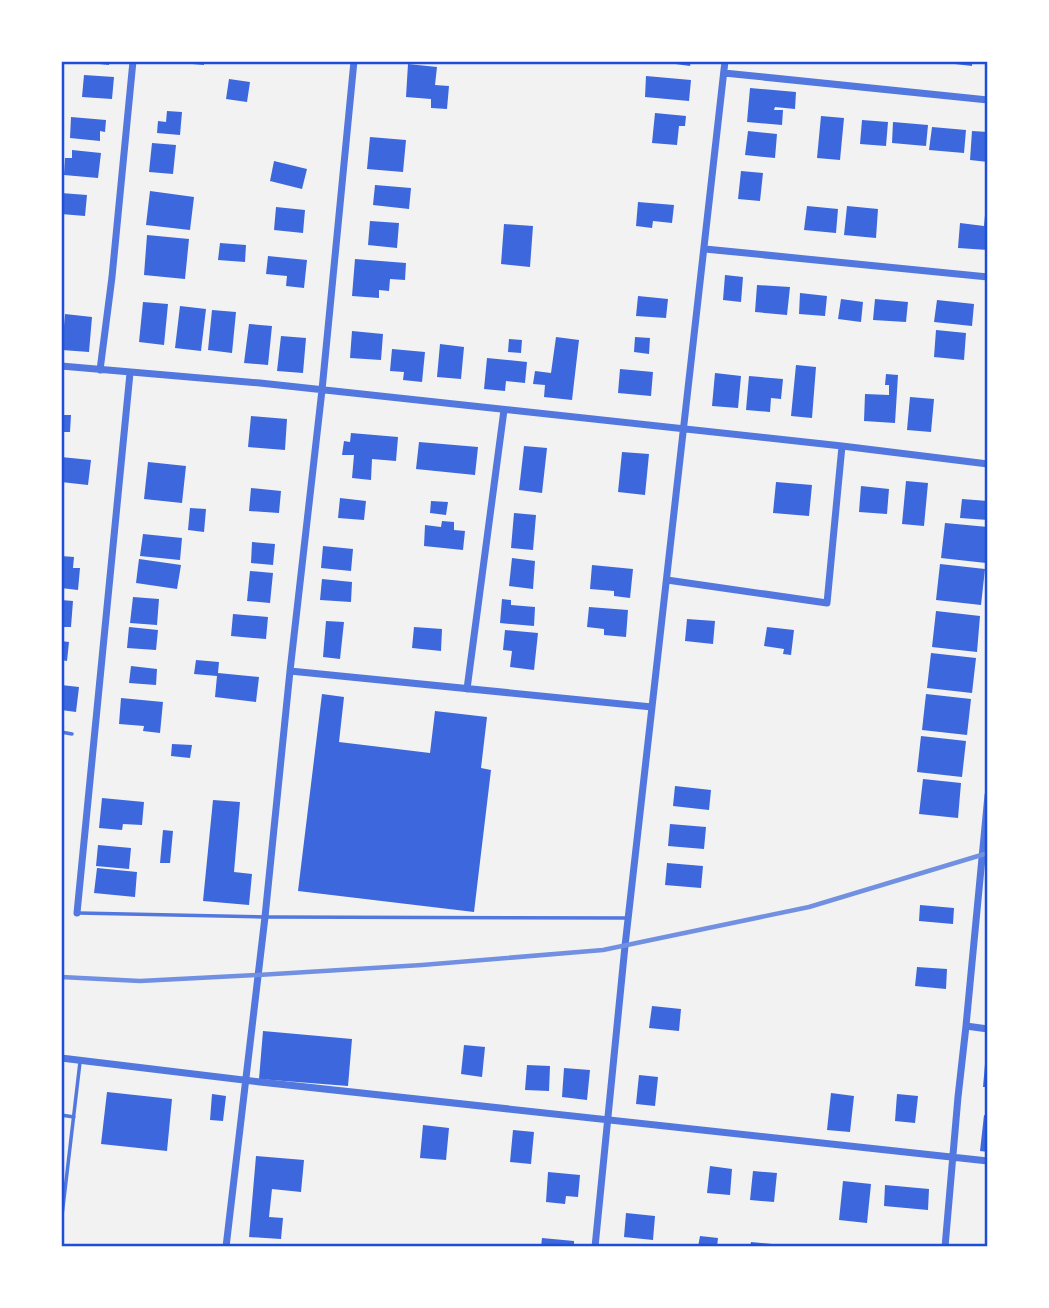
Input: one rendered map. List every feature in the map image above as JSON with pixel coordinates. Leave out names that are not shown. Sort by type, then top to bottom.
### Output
[{"type":"street","points":[[100,370],[133,61]]},
{"type":"street","points":[[226,1247],[322,390],[354,61]]},
{"type":"street","points":[[595,1247],[628,918],[725,61]]},
{"type":"street","points":[[724,73],[988,100]]},
{"type":"street","points":[[705,249],[988,278]]},
{"type":"street","points":[[61,366],[260,383],[988,464]]},
{"type":"street","points":[[77,913],[130,373]]},
{"type":"street","points":[[467,689],[504,410]]},
{"type":"street","points":[[667,580],[827,603],[842,446]]},
{"type":"street","points":[[290,671],[652,707]]},
{"type":"street","points":[[945,1247],[988,795]]},
{"type":"street","points":[[966,1027],[988,1029]]},
{"type":"street","points":[[61,1058],[244,1081],[988,1161]]},
{"type":"lane","points":[[61,732],[72,734]]},
{"type":"lane","points":[[77,913],[265,917],[628,918]]},
{"type":"lane","points":[[61,1224],[80,1060]]},
{"type":"lane","points":[[61,1115],[74,1117]]},
{"type":"building","points":[[109,61],[109,65],[89,63]]},
{"type":"building","points":[[204,61],[204,65],[180,63]]},
{"type":"building","points":[[668,61],[691,61],[690,66]]},
{"type":"building","points":[[972,61],[972,66],[946,63]]},
{"type":"building","points":[[408,64],[437,67],[435,85],[449,86],[447,109],[431,108],[431,99],[406,97]]},
{"type":"building","points":[[84,75],[114,77],[112,99],[82,97]]},
{"type":"building","points":[[646,76],[691,80],[689,101],[645,97]]},
{"type":"building","points":[[229,79],[250,82],[247,102],[226,99]]},
{"type":"building","points":[[750,88],[796,92],[795,109],[775,107],[774,110],[783,110],[782,125],[747,122]]},
{"type":"building","points":[[167,111],[182,112],[180,135],[157,133],[158,121],[166,122]]},
{"type":"building","points":[[655,113],[686,116],[685,126],[679,126],[677,145],[652,143]]},
{"type":"building","points":[[821,116],[844,118],[840,160],[817,158]]},
{"type":"building","points":[[71,117],[106,120],[105,132],[100,131],[100,141],[70,138]]},
{"type":"building","points":[[862,120],[888,122],[886,146],[860,144]]},
{"type":"building","points":[[893,122],[928,125],[926,146],[892,143]]},
{"type":"building","points":[[932,127],[966,130],[964,153],[929,150]]},
{"type":"building","points":[[748,131],[777,134],[775,158],[745,155]]},
{"type":"building","points":[[972,131],[988,132],[988,162],[970,160]]},
{"type":"building","points":[[370,137],[406,140],[403,172],[367,169]]},
{"type":"building","points":[[152,143],[176,145],[173,174],[149,172]]},
{"type":"building","points":[[72,150],[101,153],[98,178],[64,175],[65,158],[72,158]]},
{"type":"building","points":[[274,161],[307,169],[302,189],[270,181]]},
{"type":"building","points":[[741,171],[763,173],[760,201],[738,199]]},
{"type":"building","points":[[375,185],[411,188],[409,209],[373,205]]},
{"type":"building","points":[[150,191],[194,197],[190,230],[146,225]]},
{"type":"building","points":[[61,193],[87,195],[85,216],[61,214]]},
{"type":"building","points":[[638,202],[674,205],[672,223],[653,221],[652,228],[636,226]]},
{"type":"building","points":[[807,206],[838,209],[836,233],[804,230]]},
{"type":"building","points":[[847,206],[878,209],[876,238],[844,235]]},
{"type":"building","points":[[276,207],[305,210],[303,233],[274,230]]},
{"type":"building","points":[[985,215],[988,216],[988,250],[958,248],[960,223],[984,226]]},
{"type":"building","points":[[370,221],[399,223],[397,248],[368,245]]},
{"type":"building","points":[[504,224],[533,226],[530,267],[501,264]]},
{"type":"building","points":[[147,235],[189,239],[185,279],[144,275]]},
{"type":"building","points":[[220,243],[246,245],[245,262],[218,260]]},
{"type":"building","points":[[268,256],[307,260],[304,288],[286,286],[287,276],[266,274]]},
{"type":"building","points":[[355,259],[406,263],[405,280],[390,279],[389,291],[379,290],[379,298],[352,296]]},
{"type":"building","points":[[725,275],[743,277],[741,302],[723,300]]},
{"type":"building","points":[[757,285],[790,287],[787,315],[755,312]]},
{"type":"building","points":[[800,293],[827,296],[825,316],[799,314]]},
{"type":"building","points":[[638,296],[668,299],[666,318],[636,316]]},
{"type":"building","points":[[841,299],[863,302],[861,322],[838,319]]},
{"type":"building","points":[[875,299],[908,302],[906,322],[873,320]]},
{"type":"building","points":[[937,300],[974,304],[972,326],[934,322]]},
{"type":"building","points":[[143,302],[168,304],[164,345],[139,342]]},
{"type":"building","points":[[180,306],[206,309],[201,351],[175,348]]},
{"type":"building","points":[[212,310],[236,312],[232,353],[208,350]]},
{"type":"building","points":[[65,314],[92,317],[89,352],[62,350]]},
{"type":"building","points":[[249,324],[272,326],[268,365],[244,363]]},
{"type":"building","points":[[936,330],[966,333],[964,360],[934,357]]},
{"type":"building","points":[[352,331],[383,334],[381,360],[350,358]]},
{"type":"building","points":[[281,336],[306,338],[303,373],[277,371]]},
{"type":"building","points":[[556,337],[579,340],[572,400],[544,397],[545,385],[533,384],[535,371],[551,373]]},
{"type":"building","points":[[635,337],[650,338],[649,354],[634,352]]},
{"type":"building","points":[[509,339],[522,340],[521,353],[508,352]]},
{"type":"building","points":[[440,344],[464,347],[461,379],[437,377]]},
{"type":"building","points":[[392,349],[425,352],[422,382],[403,380],[404,372],[390,371]]},
{"type":"building","points":[[487,358],[527,362],[525,383],[506,381],[505,391],[484,389]]},
{"type":"building","points":[[796,365],[816,367],[812,418],[791,416]]},
{"type":"building","points":[[620,369],[653,372],[651,396],[618,393]]},
{"type":"building","points":[[715,373],[741,376],[738,408],[712,406]]},
{"type":"building","points":[[886,374],[898,375],[895,423],[864,421],[865,394],[889,395],[889,385],[885,385]]},
{"type":"building","points":[[749,376],[783,379],[781,399],[771,398],[770,412],[746,410]]},
{"type":"building","points":[[910,397],[934,399],[931,432],[907,430]]},
{"type":"building","points":[[61,415],[71,415],[70,432],[61,432]]},
{"type":"building","points":[[251,416],[287,419],[285,450],[248,447]]},
{"type":"building","points":[[351,433],[398,437],[396,461],[372,459],[371,480],[352,478],[354,455],[342,455],[344,441],[350,442]]},
{"type":"building","points":[[419,442],[478,447],[475,475],[416,469]]},
{"type":"building","points":[[524,446],[547,448],[542,493],[519,490]]},
{"type":"building","points":[[622,452],[649,454],[645,495],[618,492]]},
{"type":"building","points":[[61,457],[91,460],[88,485],[61,482]]},
{"type":"building","points":[[148,462],[186,466],[182,503],[144,499]]},
{"type":"building","points":[[906,481],[928,483],[924,526],[902,524]]},
{"type":"building","points":[[776,482],[812,485],[809,516],[773,513]]},
{"type":"building","points":[[861,486],[889,489],[887,514],[859,512]]},
{"type":"building","points":[[251,488],[281,491],[279,513],[249,511]]},
{"type":"building","points":[[340,498],[366,501],[364,520],[338,518]]},
{"type":"building","points":[[962,499],[988,501],[988,520],[960,518]]},
{"type":"building","points":[[431,501],[448,502],[446,515],[430,513]]},
{"type":"building","points":[[190,508],[206,509],[204,532],[188,530]]},
{"type":"building","points":[[514,513],[536,515],[533,550],[511,548]]},
{"type":"building","points":[[442,521],[454,522],[454,530],[465,531],[463,550],[424,546],[425,525],[441,527]]},
{"type":"building","points":[[945,523],[988,527],[986,563],[941,558]]},
{"type":"building","points":[[143,534],[182,538],[180,560],[140,556]]},
{"type":"building","points":[[252,542],[275,544],[273,565],[251,563]]},
{"type":"building","points":[[323,546],[353,549],[351,571],[321,568]]},
{"type":"building","points":[[61,556],[74,557],[73,568],[80,568],[78,590],[61,588]]},
{"type":"building","points":[[512,558],[535,561],[533,589],[509,586]]},
{"type":"building","points":[[139,559],[181,565],[177,589],[136,583]]},
{"type":"building","points":[[940,564],[985,569],[981,605],[936,600]]},
{"type":"building","points":[[592,565],[633,569],[630,598],[614,596],[614,591],[590,589]]},
{"type":"building","points":[[250,571],[273,573],[270,603],[247,601]]},
{"type":"building","points":[[322,579],[352,582],[351,602],[320,600]]},
{"type":"building","points":[[133,597],[159,599],[157,625],[130,623]]},
{"type":"building","points":[[502,599],[511,600],[511,605],[535,607],[534,626],[500,623]]},
{"type":"building","points":[[61,600],[73,601],[71,627],[61,627]]},
{"type":"building","points":[[589,607],[628,610],[626,637],[604,635],[604,629],[587,627]]},
{"type":"building","points":[[936,611],[980,616],[977,652],[932,647]]},
{"type":"building","points":[[233,614],[268,617],[266,639],[231,636]]},
{"type":"building","points":[[687,619],[715,621],[713,644],[685,641]]},
{"type":"building","points":[[326,621],[344,622],[340,659],[323,657]]},
{"type":"building","points":[[129,627],[158,630],[156,650],[127,648]]},
{"type":"building","points":[[414,627],[442,629],[441,651],[412,648]]},
{"type":"building","points":[[767,627],[794,630],[791,655],[783,654],[784,649],[764,646]]},
{"type":"building","points":[[505,630],[538,633],[534,670],[510,667],[512,651],[503,650]]},
{"type":"building","points":[[61,641],[69,642],[67,661],[61,660]]},
{"type":"building","points":[[931,653],[976,658],[972,693],[927,688]]},
{"type":"building","points":[[196,660],[219,662],[218,673],[259,677],[256,702],[215,697],[217,676],[194,674]]},
{"type":"building","points":[[131,666],[157,669],[156,685],[129,683]]},
{"type":"building","points":[[61,685],[79,687],[76,712],[61,710]]},
{"type":"building","points":[[322,694],[344,697],[339,742],[430,753],[435,711],[487,717],[481,768],[491,770],[474,912],[298,891]]},
{"type":"building","points":[[926,694],[971,699],[967,735],[922,730]]},
{"type":"building","points":[[121,698],[163,702],[160,733],[143,731],[144,726],[119,724]]},
{"type":"building","points":[[921,736],[966,741],[962,777],[917,772]]},
{"type":"building","points":[[172,744],[192,745],[190,758],[171,756]]},
{"type":"building","points":[[923,779],[961,783],[958,818],[919,814]]},
{"type":"building","points":[[675,786],[711,790],[709,810],[673,806]]},
{"type":"building","points":[[102,798],[144,802],[142,825],[123,824],[122,830],[99,828]]},
{"type":"building","points":[[213,800],[240,802],[234,872],[252,874],[249,905],[203,901]]},
{"type":"building","points":[[670,824],[706,827],[704,849],[668,846]]},
{"type":"building","points":[[163,830],[173,831],[170,863],[160,863]]},
{"type":"building","points":[[98,845],[131,848],[129,869],[96,866]]},
{"type":"building","points":[[667,863],[703,866],[701,888],[665,885]]},
{"type":"building","points":[[97,868],[137,872],[135,897],[94,893]]},
{"type":"building","points":[[920,905],[954,908],[953,924],[919,921]]},
{"type":"building","points":[[917,967],[947,969],[946,989],[915,986]]},
{"type":"building","points":[[652,1006],[681,1009],[679,1031],[649,1028]]},
{"type":"building","points":[[263,1031],[352,1039],[348,1086],[259,1079]]},
{"type":"building","points":[[464,1045],[485,1047],[482,1077],[461,1074]]},
{"type":"building","points":[[985,1064],[988,1064],[988,1087],[983,1087]]},
{"type":"building","points":[[527,1065],[550,1066],[549,1091],[525,1090]]},
{"type":"building","points":[[564,1068],[590,1070],[587,1100],[562,1097]]},
{"type":"building","points":[[639,1075],[658,1077],[655,1106],[636,1104]]},
{"type":"building","points":[[107,1092],[172,1099],[167,1151],[101,1144]]},
{"type":"building","points":[[831,1093],[854,1096],[850,1132],[827,1130]]},
{"type":"building","points":[[212,1094],[226,1096],[223,1121],[210,1120]]},
{"type":"building","points":[[897,1094],[918,1096],[915,1123],[895,1121]]},
{"type":"building","points":[[984,1115],[988,1116],[988,1152],[980,1151]]},
{"type":"building","points":[[423,1125],[449,1128],[446,1160],[420,1158]]},
{"type":"building","points":[[513,1130],[534,1132],[531,1164],[510,1162]]},
{"type":"building","points":[[256,1156],[304,1160],[301,1192],[272,1189],[269,1217],[283,1218],[281,1239],[249,1237]]},
{"type":"building","points":[[710,1166],[732,1169],[730,1195],[707,1193]]},
{"type":"building","points":[[753,1171],[777,1173],[774,1202],[750,1200]]},
{"type":"building","points":[[548,1172],[580,1175],[578,1197],[566,1196],[565,1204],[546,1202]]},
{"type":"building","points":[[843,1181],[871,1184],[867,1223],[839,1220]]},
{"type":"building","points":[[885,1185],[929,1189],[928,1210],[884,1206]]},
{"type":"building","points":[[626,1213],[655,1216],[653,1240],[624,1237]]},
{"type":"building","points":[[700,1236],[718,1238],[717,1247],[698,1247]]},
{"type":"building","points":[[542,1238],[574,1241],[574,1247],[541,1247]]},
{"type":"building","points":[[751,1242],[772,1244],[772,1247],[750,1247]]},
{"type":"railway","points":[[61,977],[140,981],[422,965],[603,950],[809,907],[988,853]]}]
